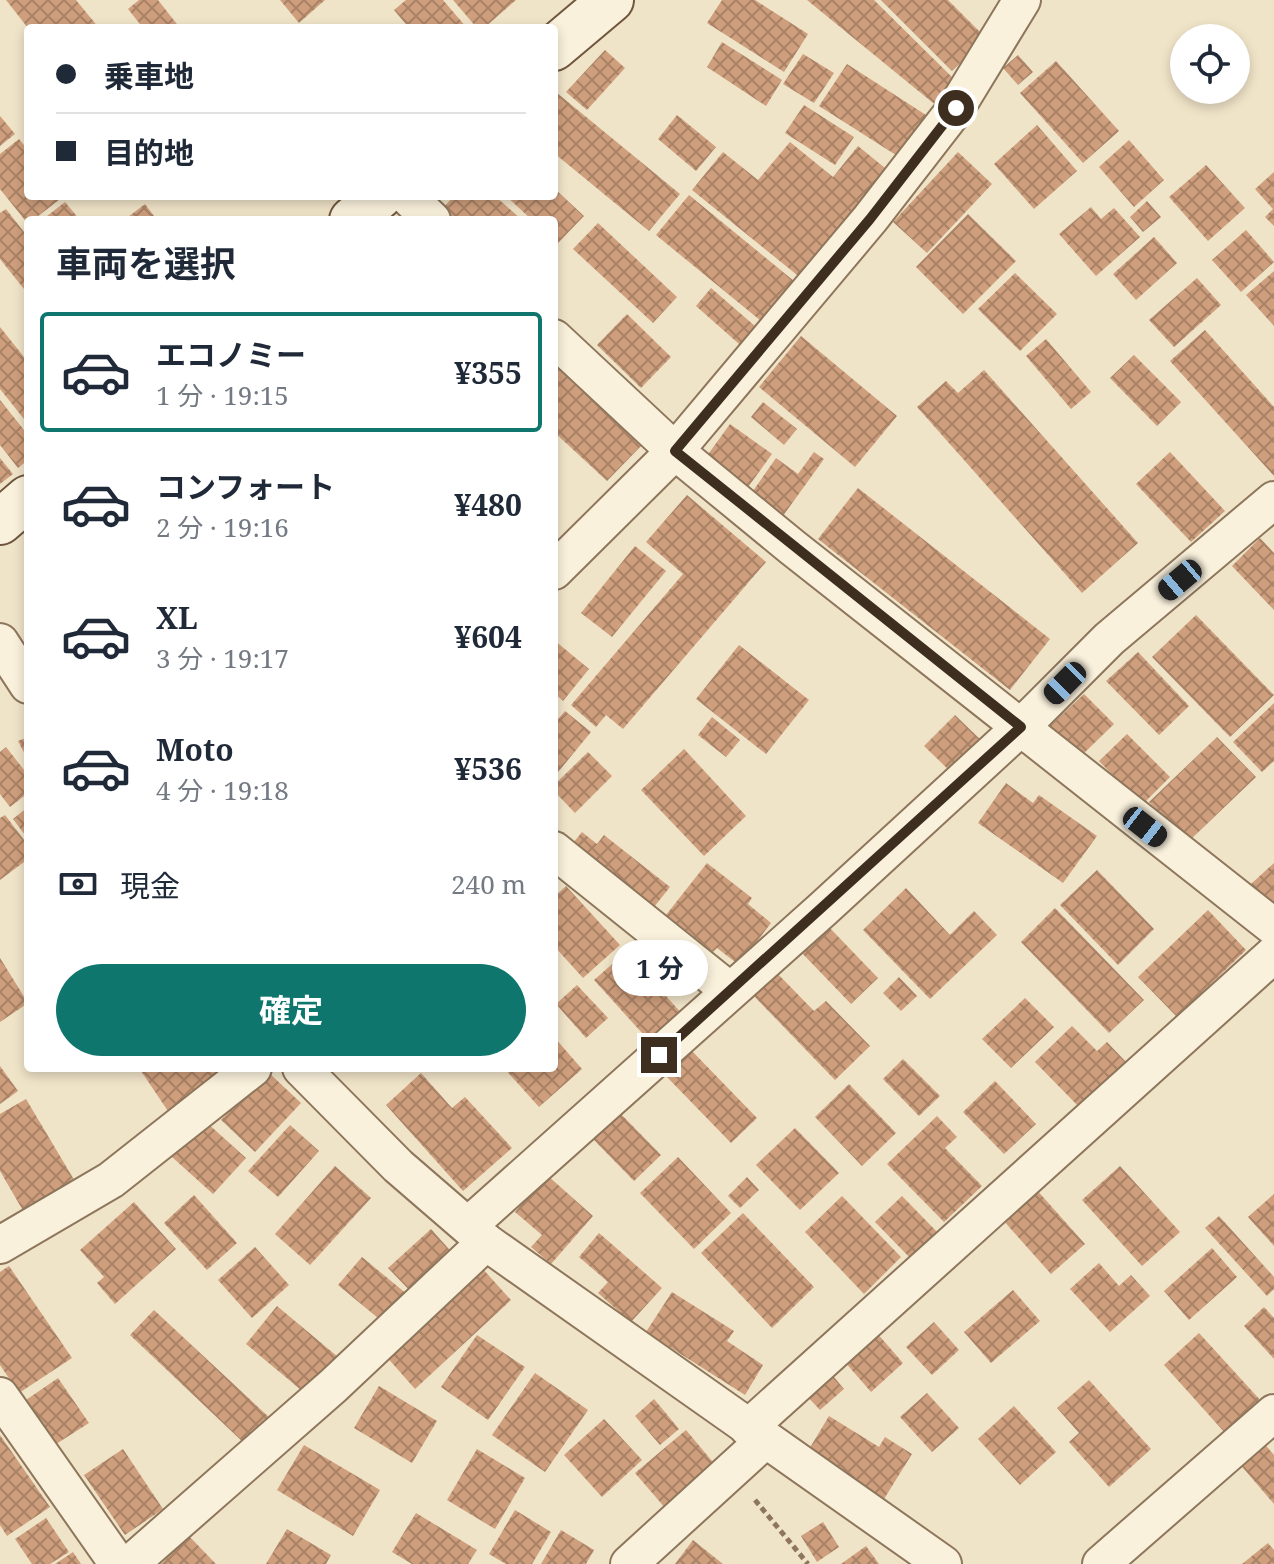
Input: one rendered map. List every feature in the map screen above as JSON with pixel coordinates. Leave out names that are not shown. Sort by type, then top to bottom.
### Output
[{"type":"main road","points":[[558,45],[611,0]]},
{"type":"main road","points":[[357,216],[375,200]]},
{"type":"main road","points":[[0,522],[24,501]]},
{"type":"street","points":[[558,567],[675,451],[870,219],[956,108],[1022,0]]},
{"type":"street","points":[[411,200],[428,216]]},
{"type":"street","points":[[558,342],[675,451],[1274,927]]},
{"type":"street","points":[[130,1564],[333,1386],[477,1233],[730,991],[1021,727],[1109,639],[1274,500]]},
{"type":"street","points":[[0,642],[24,679]]},
{"type":"street","points":[[558,853],[730,991]]},
{"type":"street","points":[[629,1564],[731,1472],[756,1434],[1274,954]]},
{"type":"street","points":[[0,1245],[111,1180],[248,1072]]},
{"type":"street","points":[[305,1072],[398,1166],[477,1233],[943,1564]]},
{"type":"street","points":[[0,1396],[118,1564]]},
{"type":"street","points":[[1101,1564],[1274,1413]]},
{"type":"path","points":[[731,1472],[808,1564]]},
{"type":"building","points":[[6,0],[76,0],[96,24],[25,24]]},
{"type":"building","points":[[139,0],[158,0],[177,24],[140,24],[128,9]]},
{"type":"building","points":[[280,0],[325,0],[299,23]]},
{"type":"building","points":[[406,0],[443,0],[464,24],[406,24],[394,10]]},
{"type":"building","points":[[453,0],[516,0],[489,24],[474,24]]},
{"type":"building","points":[[722,0],[755,0],[808,34],[784,72],[707,23]]},
{"type":"building","points":[[807,0],[874,0],[957,82],[938,107]]},
{"type":"building","points":[[881,0],[948,0],[986,38],[952,71]]},
{"type":"building","points":[[722,42],[782,80],[766,106],[707,67]]},
{"type":"building","points":[[605,50],[625,68],[587,110],[566,92]]},
{"type":"building","points":[[803,54],[834,73],[814,103],[783,84]]},
{"type":"building","points":[[1018,55],[1033,72],[1018,85],[1003,68]]},
{"type":"building","points":[[1056,61],[1119,131],[1083,163],[1020,93]]},
{"type":"building","points":[[847,64],[926,115],[899,157],[819,106]]},
{"type":"building","points":[[558,94],[680,194],[649,231],[558,156]]},
{"type":"building","points":[[804,105],[854,137],[835,165],[785,133]]},
{"type":"building","points":[[677,115],[716,147],[696,171],[658,139]]},
{"type":"building","points":[[0,116],[15,134],[0,146]]},
{"type":"building","points":[[1037,125],[1077,171],[1034,209],[994,164]]},
{"type":"building","points":[[19,139],[24,145],[24,200],[59,200],[38,216],[24,216],[24,219],[0,189],[0,154]]},
{"type":"building","points":[[1129,140],[1164,180],[1134,207],[1099,167]]},
{"type":"building","points":[[790,142],[833,177],[858,146],[890,172],[802,279],[692,190],[723,152],[758,180]]},
{"type":"building","points":[[958,152],[992,184],[927,253],[893,222]]},
{"type":"building","points":[[1206,165],[1245,208],[1208,241],[1169,197]]},
{"type":"building","points":[[1274,172],[1274,226],[1265,217],[1273,209],[1255,189]]},
{"type":"building","points":[[558,192],[584,216],[558,243],[558,216],[528,216],[510,200],[558,200]]},
{"type":"building","points":[[689,195],[794,281],[761,321],[656,235]]},
{"type":"building","points":[[450,200],[500,200],[518,216],[446,216],[440,211]]},
{"type":"building","points":[[1147,201],[1161,217],[1143,232],[1130,217]]},
{"type":"building","points":[[65,202],[77,216],[47,216]]},
{"type":"building","points":[[145,204],[154,216],[129,216]]},
{"type":"building","points":[[1091,207],[1101,219],[1114,208],[1140,237],[1096,276],[1059,234]]},
{"type":"building","points":[[6,209],[24,232],[24,289],[0,259],[0,213]]},
{"type":"building","points":[[968,214],[1016,261],[963,314],[916,267]]},
{"type":"building","points":[[598,223],[677,297],[653,323],[573,249]]},
{"type":"building","points":[[1246,230],[1274,262],[1241,292],[1212,260]]},
{"type":"building","points":[[1154,237],[1177,263],[1136,300],[1113,274]]},
{"type":"building","points":[[1274,271],[1274,326],[1246,295]]},
{"type":"building","points":[[1015,273],[1057,314],[1020,351],[978,309]]},
{"type":"building","points":[[1197,278],[1221,305],[1174,347],[1149,320]]},
{"type":"building","points":[[711,288],[763,333],[747,351],[696,306]]},
{"type":"building","points":[[627,314],[671,357],[641,388],[597,345]]},
{"type":"building","points":[[0,327],[24,357],[24,419],[0,389]]},
{"type":"building","points":[[1205,330],[1274,407],[1274,476],[1170,361]]},
{"type":"building","points":[[801,336],[897,416],[855,467],[759,387]]},
{"type":"building","points":[[1046,339],[1091,392],[1071,409],[1026,356]]},
{"type":"building","points":[[1134,355],[1181,402],[1157,426],[1110,378]]},
{"type":"building","points":[[561,365],[644,443],[607,481],[558,436],[558,368]]},
{"type":"building","points":[[984,370],[1138,543],[1082,593],[917,407],[946,381],[958,393]]},
{"type":"building","points":[[0,400],[24,430],[24,463],[18,468],[0,445]]},
{"type":"building","points":[[763,402],[797,429],[784,445],[751,417]]},
{"type":"building","points":[[730,424],[772,454],[746,490],[704,460]]},
{"type":"building","points":[[814,452],[824,459],[780,520],[748,498],[776,458],[798,474]]},
{"type":"building","points":[[1170,452],[1225,511],[1191,542],[1136,484]]},
{"type":"building","points":[[0,458],[13,474],[0,484]]},
{"type":"building","points":[[858,488],[1050,639],[1010,690],[818,539]]},
{"type":"building","points":[[687,495],[766,562],[623,729],[606,715],[596,727],[571,705],[683,574],[646,542]]},
{"type":"building","points":[[1260,538],[1274,553],[1274,610],[1232,566]]},
{"type":"building","points":[[635,546],[666,571],[612,637],[581,613]]},
{"type":"building","points":[[1196,615],[1274,695],[1230,737],[1152,657]]},
{"type":"building","points":[[558,643],[589,669],[563,701],[558,697]]},
{"type":"building","points":[[739,645],[809,700],[766,754],[696,699]]},
{"type":"building","points":[[1138,652],[1189,706],[1159,735],[1106,681]]},
{"type":"building","points":[[1084,694],[1114,724],[1079,758],[1049,727]]},
{"type":"building","points":[[1274,703],[1274,761],[1262,772],[1233,742]]},
{"type":"building","points":[[565,711],[591,732],[558,772],[558,719]]},
{"type":"building","points":[[955,715],[983,742],[952,773],[924,746]]},
{"type":"building","points":[[712,717],[740,740],[726,757],[698,735]]},
{"type":"building","points":[[1127,734],[1170,777],[1142,805],[1099,761]]},
{"type":"building","points":[[1217,737],[1256,777],[1188,842],[1149,802]]},
{"type":"building","points":[[24,739],[24,752],[18,741]]},
{"type":"building","points":[[6,747],[24,770],[24,796],[10,807],[0,794],[0,752]]},
{"type":"building","points":[[684,749],[746,816],[704,856],[641,790]]},
{"type":"building","points":[[588,752],[612,776],[575,813],[558,795],[558,781]]},
{"type":"building","points":[[1006,783],[1033,803],[1039,795],[1097,836],[1063,883],[978,823]]},
{"type":"building","points":[[24,810],[24,834],[13,819]]},
{"type":"building","points":[[5,815],[24,840],[24,862],[0,880],[0,818]]},
{"type":"building","points":[[582,832],[597,844],[604,835],[670,887],[650,912],[569,848]]},
{"type":"building","points":[[707,863],[752,898],[748,904],[771,923],[739,965],[717,948],[713,952],[666,915]]},
{"type":"building","points":[[1274,863],[1274,908],[1251,884]]},
{"type":"building","points":[[1097,870],[1154,929],[1118,965],[1060,905]]},
{"type":"building","points":[[566,886],[620,945],[583,978],[558,950],[558,893]]},
{"type":"building","points":[[906,888],[950,935],[974,911],[997,935],[930,999],[863,930]]},
{"type":"building","points":[[1055,908],[1144,1000],[1109,1033],[1021,942]]},
{"type":"building","points":[[1208,910],[1246,950],[1177,1017],[1138,977]]},
{"type":"building","points":[[826,924],[878,978],[851,1004],[799,950]]},
{"type":"building","points":[[626,952],[684,1016],[652,1044],[594,980]]},
{"type":"building","points":[[0,958],[24,997],[24,1006],[0,1022]]},
{"type":"building","points":[[775,971],[814,1011],[826,1001],[870,1046],[835,1080],[751,993]]},
{"type":"building","points":[[899,977],[917,996],[901,1011],[883,993]]},
{"type":"building","points":[[577,985],[608,1018],[586,1038],[558,1006],[558,1002]]},
{"type":"building","points":[[1025,998],[1054,1027],[1011,1068],[982,1039]]},
{"type":"building","points":[[1072,1026],[1097,1051],[1107,1042],[1127,1063],[1080,1108],[1035,1062]]},
{"type":"building","points":[[558,1042],[582,1069],[539,1107],[508,1072],[558,1072]]},
{"type":"building","points":[[691,1050],[757,1118],[731,1143],[665,1075]]},
{"type":"building","points":[[903,1059],[940,1096],[919,1116],[883,1079]]},
{"type":"building","points":[[0,1066],[18,1091],[0,1104]]},
{"type":"building","points":[[142,1072],[234,1072],[170,1114]]},
{"type":"building","points":[[266,1072],[301,1103],[255,1152],[221,1120]]},
{"type":"building","points":[[421,1073],[452,1108],[465,1097],[512,1148],[463,1191],[386,1105]]},
{"type":"building","points":[[995,1081],[1036,1124],[1004,1154],[963,1112]]},
{"type":"building","points":[[849,1084],[896,1133],[862,1166],[815,1117]]},
{"type":"building","points":[[26,1099],[76,1183],[25,1214],[0,1171],[0,1114]]},
{"type":"building","points":[[618,1111],[661,1155],[634,1181],[591,1137]]},
{"type":"building","points":[[937,1116],[957,1137],[945,1148],[982,1186],[944,1222],[887,1164]]},
{"type":"building","points":[[205,1121],[246,1158],[213,1194],[172,1157]]},
{"type":"building","points":[[290,1125],[319,1151],[278,1197],[248,1171]]},
{"type":"building","points":[[795,1128],[839,1173],[800,1210],[756,1165]]},
{"type":"building","points":[[678,1157],[731,1213],[694,1249],[640,1193]]},
{"type":"building","points":[[335,1166],[371,1198],[310,1265],[275,1234]]},
{"type":"building","points":[[1120,1166],[1180,1232],[1142,1266],[1082,1200]]},
{"type":"building","points":[[547,1175],[593,1216],[551,1264],[531,1247],[542,1235],[515,1212]]},
{"type":"building","points":[[747,1177],[759,1190],[740,1208],[728,1196]]},
{"type":"building","points":[[1035,1188],[1085,1244],[1051,1274],[1002,1219]]},
{"type":"building","points":[[1274,1194],[1274,1246],[1248,1217]]},
{"type":"building","points":[[194,1195],[237,1243],[207,1270],[164,1223]]},
{"type":"building","points":[[842,1196],[901,1257],[864,1294],[805,1232]]},
{"type":"building","points":[[902,1196],[942,1237],[915,1263],[875,1222]]},
{"type":"building","points":[[134,1202],[176,1249],[115,1304],[97,1283],[104,1277],[80,1250]]},
{"type":"building","points":[[743,1213],[814,1287],[772,1328],[701,1253]]},
{"type":"building","points":[[1219,1216],[1274,1277],[1274,1289],[1267,1296],[1205,1228]]},
{"type":"building","points":[[431,1229],[456,1257],[414,1295],[388,1268]]},
{"type":"building","points":[[599,1233],[662,1288],[631,1322],[598,1293],[608,1282],[579,1257]]},
{"type":"building","points":[[255,1247],[289,1285],[252,1318],[218,1280]]},
{"type":"building","points":[[1212,1248],[1237,1277],[1189,1320],[1164,1291]]},
{"type":"building","points":[[362,1257],[408,1295],[384,1323],[338,1285]]},
{"type":"building","points":[[1099,1263],[1119,1286],[1131,1275],[1150,1296],[1110,1332],[1070,1289]]},
{"type":"building","points":[[9,1266],[72,1358],[19,1393],[0,1365],[0,1272]]},
{"type":"building","points":[[481,1267],[511,1300],[415,1389],[385,1355]]},
{"type":"building","points":[[1013,1290],[1040,1321],[991,1363],[964,1332]]},
{"type":"building","points":[[672,1292],[734,1331],[727,1341],[763,1365],[745,1395],[646,1332]]},
{"type":"building","points":[[277,1306],[338,1357],[307,1395],[246,1344]]},
{"type":"building","points":[[1264,1307],[1274,1318],[1274,1359],[1244,1326]]},
{"type":"building","points":[[154,1310],[271,1419],[246,1445],[130,1335]]},
{"type":"building","points":[[934,1322],[959,1350],[932,1375],[906,1347]]},
{"type":"building","points":[[876,1332],[903,1363],[871,1392],[844,1361]]},
{"type":"building","points":[[1199,1333],[1262,1402],[1226,1434],[1164,1365]]},
{"type":"building","points":[[477,1335],[525,1367],[488,1420],[441,1387]]},
{"type":"building","points":[[829,1371],[844,1389],[820,1410],[804,1393]]},
{"type":"building","points":[[535,1373],[588,1410],[545,1472],[492,1435]]},
{"type":"building","points":[[58,1378],[89,1423],[53,1446],[23,1402]]},
{"type":"building","points":[[1089,1380],[1151,1449],[1109,1487],[1069,1442],[1079,1433],[1057,1408]]},
{"type":"building","points":[[379,1386],[437,1421],[412,1463],[354,1428]]},
{"type":"building","points":[[927,1393],[959,1428],[932,1452],[900,1417]]},
{"type":"building","points":[[654,1399],[679,1429],[660,1445],[635,1416]]},
{"type":"building","points":[[1014,1406],[1056,1452],[1020,1485],[978,1439]]},
{"type":"building","points":[[829,1416],[879,1447],[885,1437],[912,1454],[884,1499],[808,1451]]},
{"type":"building","points":[[604,1419],[642,1460],[602,1497],[564,1455]]},
{"type":"building","points":[[686,1430],[717,1467],[666,1509],[635,1473]]},
{"type":"building","points":[[0,1435],[50,1507],[7,1536],[0,1525]]},
{"type":"building","points":[[1262,1441],[1274,1455],[1274,1504],[1238,1462]]},
{"type":"building","points":[[304,1445],[380,1490],[353,1536],[277,1490]]},
{"type":"building","points":[[123,1449],[163,1509],[125,1535],[84,1475]]},
{"type":"building","points":[[477,1449],[525,1478],[495,1529],[447,1500]]},
{"type":"building","points":[[515,1510],[551,1532],[532,1564],[506,1564],[489,1554]]},
{"type":"building","points":[[416,1513],[477,1550],[468,1564],[412,1564],[392,1552]]},
{"type":"building","points":[[46,1518],[69,1552],[50,1564],[32,1564],[15,1539]]},
{"type":"building","points":[[823,1522],[839,1547],[817,1562],[801,1536]]},
{"type":"building","points":[[287,1529],[331,1555],[326,1564],[266,1564]]},
{"type":"building","points":[[561,1530],[594,1550],[586,1564],[541,1564]]},
{"type":"building","points":[[189,1536],[216,1564],[161,1564]]},
{"type":"building","points":[[693,1540],[723,1564],[675,1564]]},
{"type":"building","points":[[1268,1543],[1274,1550],[1274,1564],[1242,1564]]},
{"type":"building","points":[[866,1546],[879,1564],[841,1564]]},
{"type":"building","points":[[73,1552],[81,1564],[55,1564]]},
{"type":"route","points":[[659,1055],[1021,727],[675,451],[870,219],[956,108]]}]
